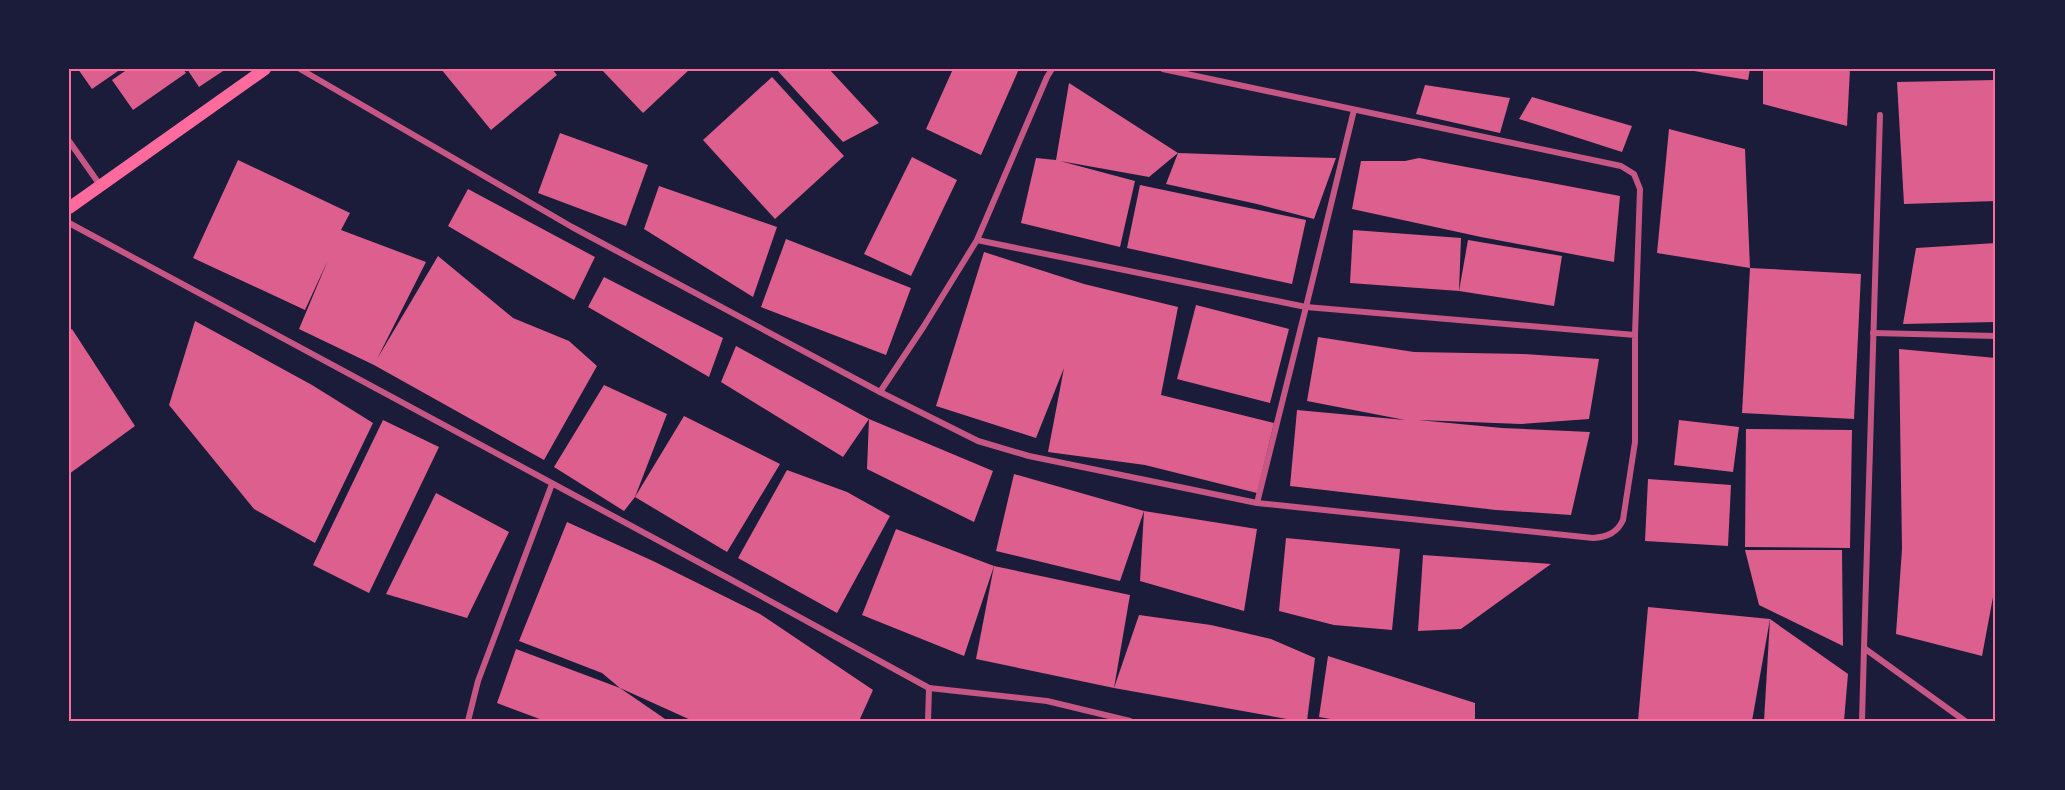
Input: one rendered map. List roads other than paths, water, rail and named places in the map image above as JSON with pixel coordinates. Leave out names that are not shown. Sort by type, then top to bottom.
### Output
[{"type":"main road","points":[[69,208],[266,69]]},
{"type":"street","points":[[300,69],[573,227],[880,392],[978,441],[1007,451],[1257,503],[1593,538],[1613,533],[1619,528],[1623,520],[1635,442],[1635,335],[1640,189],[1634,174],[1621,166],[1163,69]]},
{"type":"street","points":[[880,392],[977,240],[1052,69]]},
{"type":"street","points":[[1257,503],[1354,110]]},
{"type":"street","points":[[1862,721],[1880,115]]},
{"type":"street","points":[[69,141],[100,185]]},
{"type":"street","points":[[69,223],[929,688],[1047,700],[1130,721]]},
{"type":"street","points":[[977,240],[1306,307],[1635,335]]},
{"type":"street","points":[[1873,333],[1996,336]]},
{"type":"street","points":[[468,721],[478,681],[552,484]]},
{"type":"street","points":[[1864,648],[1965,721]]},
{"type":"street","points":[[928,721],[929,688]]}]
